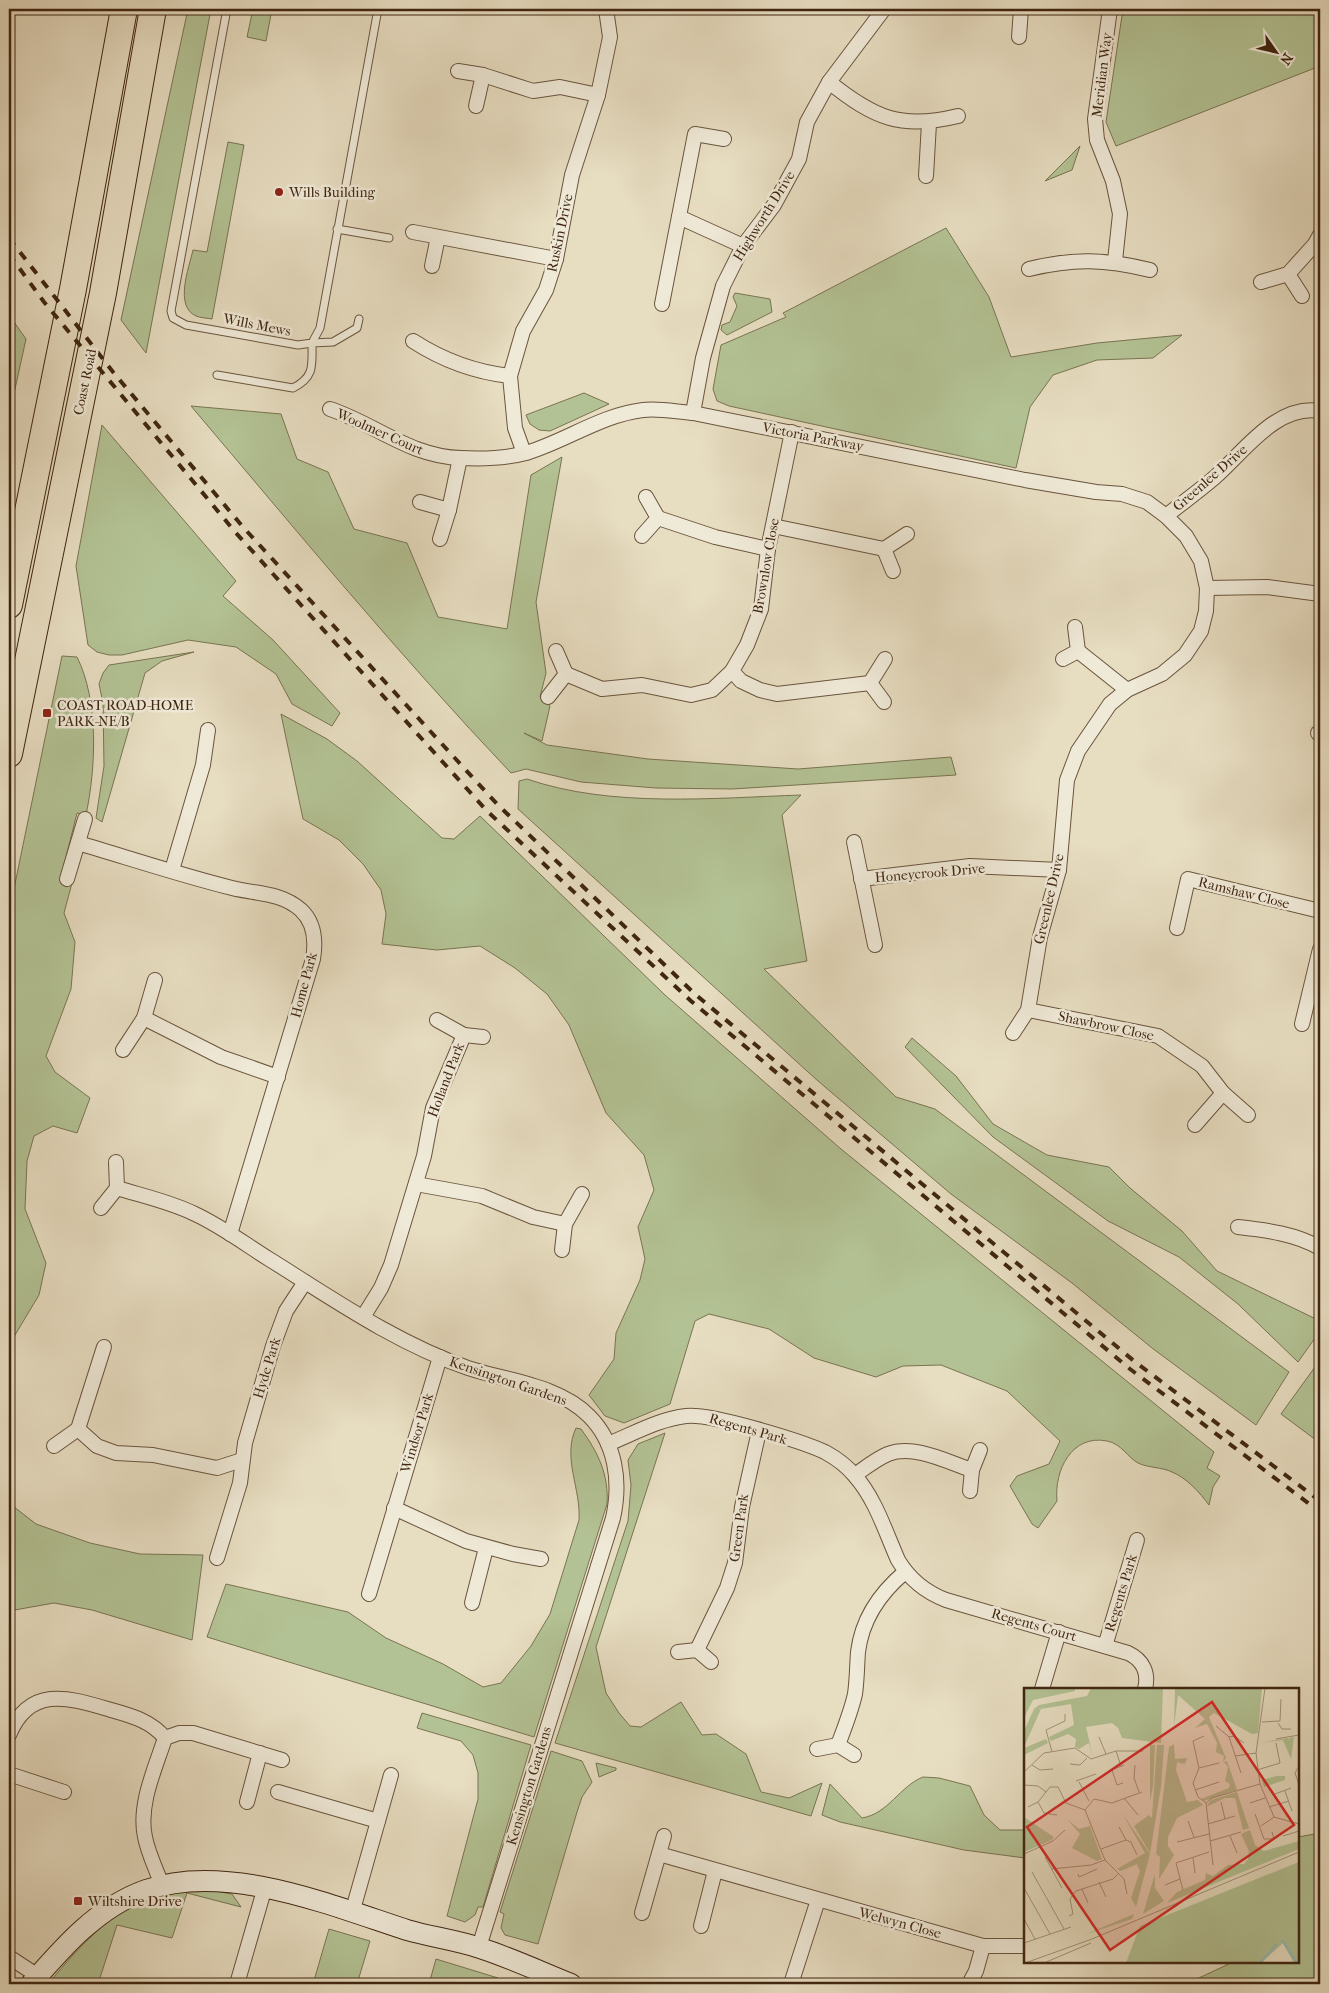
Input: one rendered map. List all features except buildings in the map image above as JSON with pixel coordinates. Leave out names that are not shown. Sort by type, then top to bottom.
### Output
[{"type":"highway","points":[[9,604],[73,289],[124,9]]},
{"type":"highway","name":"Coast Road","points":[[9,754],[103,293],[153,9]]},
{"type":"highway","points":[[103,293],[172,9]]},
{"type":"street","name":"Ruskin Drive","points":[[524,453],[515,428],[510,376],[523,331],[546,290],[556,259],[572,175],[598,95],[610,38],[606,9]]},
{"type":"street","name":"Highworth Drive","points":[[693,413],[703,358],[723,286],[742,246],[774,205],[799,159],[807,122],[829,82],[884,9]]},
{"type":"street","points":[[1020,37],[1021,9]]},
{"type":"street","name":"Meridian Way","points":[[1110,9],[1096,100],[1095,119],[1097,140],[1113,181],[1120,214],[1115,261]]},
{"type":"street","points":[[458,71],[483,75],[533,90],[560,87],[598,95]]},
{"type":"street","points":[[476,106],[483,75]]},
{"type":"street","points":[[829,82],[870,111],[899,120],[929,123],[958,116]]},
{"type":"street","points":[[926,176],[929,123]]},
{"type":"street","points":[[662,304],[695,134],[724,139]]},
{"type":"street","points":[[679,217],[742,246]]},
{"type":"street","points":[[413,232],[556,259]]},
{"type":"street","points":[[1261,282],[1288,274],[1315,244],[1320,234]]},
{"type":"street","points":[[432,266],[438,237]]},
{"type":"street","points":[[1029,269],[1059,262],[1115,261],[1150,270]]},
{"type":"street","points":[[1288,274],[1302,296]]},
{"type":"street","points":[[413,341],[435,355],[459,366],[484,373],[510,376]]},
{"type":"street","name":"Woolmer Court","points":[[330,409],[352,416],[403,445],[430,454],[460,458]]},
{"type":"street","name":"Greenlee Drive","points":[[1013,1033],[1028,1010],[1040,937],[1059,870],[1067,780],[1078,751],[1110,704],[1127,690],[1162,674],[1185,655],[1201,631],[1206,611],[1207,588],[1201,561],[1186,536],[1166,516],[1214,478],[1258,435],[1284,417],[1308,409],[1320,412]]},
{"type":"street","name":"Victoria Parkway","points":[[460,458],[524,453],[599,420],[644,410],[693,413],[1025,480],[1096,492],[1122,494],[1148,502],[1166,516]]},
{"type":"street","name":"Brownlow Close","points":[[566,674],[602,689],[642,685],[691,695],[712,690],[732,671],[747,645],[761,609],[772,526],[792,432]]},
{"type":"street","points":[[440,539],[449,510],[460,458]]},
{"type":"street","points":[[646,497],[658,518],[715,537],[768,549]]},
{"type":"street","points":[[420,502],[449,510]]},
{"type":"street","points":[[642,536],[658,518]]},
{"type":"street","points":[[772,526],[884,549],[907,534]]},
{"type":"street","points":[[884,549],[893,571]]},
{"type":"street","points":[[1207,588],[1267,587],[1320,594]]},
{"type":"street","points":[[1075,627],[1078,651],[1127,690]]},
{"type":"street","points":[[548,697],[566,674],[556,651]]},
{"type":"street","points":[[1063,659],[1078,651]]},
{"type":"street","points":[[870,683],[885,659]]},
{"type":"street","points":[[732,671],[741,681],[760,690],[777,694],[870,683]]},
{"type":"street","points":[[870,683],[884,702]]},
{"type":"street","points":[[172,870],[203,765],[208,730]]},
{"type":"street","points":[[67,879],[84,819]]},
{"type":"street","name":"Honeycrook Drive","points":[[854,842],[875,945]]},
{"type":"street","name":"Home Park","points":[[78,843],[232,888],[282,898],[300,910],[310,923],[314,940],[313,959],[230,1234]]},
{"type":"street","name":"Honeycrook Drive","points":[[861,879],[970,866],[1059,870]]},
{"type":"street","name":"Ramshaw Close","points":[[1177,928],[1188,879],[1320,911]]},
{"type":"street","points":[[1302,1024],[1314,1002],[1320,949]]},
{"type":"street","points":[[123,1050],[144,1018],[155,980]]},
{"type":"street","name":"Shawbrow Close","points":[[1028,1010],[1158,1036],[1202,1066],[1223,1093],[1248,1115]]},
{"type":"street","points":[[144,1018],[221,1057],[278,1077]]},
{"type":"street","name":"Holland Park","points":[[437,1020],[464,1034],[483,1037]]},
{"type":"street","name":"Holland Park","points":[[363,1317],[386,1277],[428,1141],[433,1108],[464,1034]]},
{"type":"street","points":[[1195,1125],[1223,1093]]},
{"type":"street","points":[[101,1208],[117,1188],[116,1162]]},
{"type":"street","points":[[416,1184],[482,1196],[533,1216],[565,1224]]},
{"type":"street","name":"Kensington Gardens","points":[[117,1188],[185,1209],[230,1234],[305,1282],[413,1346],[440,1357],[569,1400],[589,1416],[608,1444],[617,1482],[613,1518],[479,1947]]},
{"type":"street","points":[[562,1250],[565,1224],[582,1194]]},
{"type":"street","points":[[1238,1227],[1272,1231],[1318,1241]]},
{"type":"street","name":"Hyde Park","points":[[217,1558],[240,1483],[245,1442],[281,1323],[305,1282]]},
{"type":"street","points":[[54,1446],[78,1429],[104,1347]]},
{"type":"street","name":"Windsor Park","points":[[369,1594],[440,1357]]},
{"type":"street","name":"Regents Park","points":[[608,1444],[648,1427],[687,1416],[713,1418],[825,1452],[855,1475],[875,1510],[905,1572]]},
{"type":"street","points":[[78,1429],[97,1446],[116,1454],[152,1455],[217,1468],[242,1460]]},
{"type":"street","name":"Green Park","points":[[697,1650],[734,1569],[745,1490],[759,1431]]},
{"type":"street","points":[[970,1491],[972,1470],[980,1450]]},
{"type":"street","points":[[855,1475],[887,1454],[906,1451],[924,1454],[972,1470]]},
{"type":"street","points":[[394,1508],[486,1548],[541,1559]]},
{"type":"street","name":"Regents Park","points":[[1105,1646],[1137,1540]]},
{"type":"street","points":[[472,1603],[486,1548]]},
{"type":"street","points":[[838,1745],[854,1696],[858,1652],[864,1626],[890,1584],[905,1572]]},
{"type":"street","name":"Regents Court","points":[[905,1572],[922,1589],[933,1595],[1128,1653],[1140,1661],[1146,1673],[1146,1688]]},
{"type":"street","points":[[1042,1688],[1059,1632]]},
{"type":"street","points":[[678,1652],[697,1650],[710,1662]]},
{"type":"street","points":[[9,1736],[14,1724],[30,1708],[48,1700],[65,1697],[140,1719],[155,1727],[165,1738]]},
{"type":"street","points":[[165,1738],[179,1733],[193,1733],[282,1760]]},
{"type":"street","points":[[162,1885],[149,1851],[143,1825],[146,1799],[165,1738]]},
{"type":"street","points":[[817,1749],[838,1745],[854,1755]]},
{"type":"street","points":[[247,1802],[260,1753]]},
{"type":"street","points":[[9,1774],[64,1792]]},
{"type":"street","points":[[352,1912],[391,1775]]},
{"type":"street","points":[[278,1792],[378,1821]]},
{"type":"street","points":[[642,1913],[664,1836]]},
{"type":"street","name":"Welwyn Close","points":[[659,1854],[983,1946],[1024,1946]]},
{"type":"street","points":[[701,1926],[715,1871]]},
{"type":"street","points":[[9,1957],[34,1980],[75,1936],[100,1914],[128,1897],[162,1885],[214,1880],[265,1887],[438,1939],[479,1947],[571,1984]]},
{"type":"street","points":[[237,1984],[265,1887]]},
{"type":"street","points":[[791,1984],[818,1900]]},
{"type":"street","points":[[969,1984],[976,1971],[983,1946]]},
{"type":"lane","name":"Wills Mews","points":[[227,9],[172,302],[173,318],[186,325],[298,346],[312,343]]},
{"type":"lane","points":[[217,375],[293,388],[303,383],[309,375],[312,366],[312,343],[320,328],[378,9]]},
{"type":"lane","points":[[337,229],[389,238]]},
{"type":"lane","points":[[312,343],[333,342],[357,328],[359,319]]},
{"type":"green space","points":[[188,9],[211,9],[146,353],[121,320]]},
{"type":"green space","points":[[253,9],[272,9],[266,41],[247,37]]},
{"type":"green space","points":[[1123,9],[1320,9],[1320,66],[1116,146],[1106,122]]},
{"type":"green space","points":[[228,142],[244,145],[212,319],[202,318],[189,311],[186,304],[184,295],[186,276],[193,250],[207,252]]},
{"type":"green space","points":[[1080,146],[1072,170],[1045,181]]},
{"type":"green space","points":[[946,228],[989,297],[1011,357],[1097,343],[1182,335],[1153,358],[1097,360],[1053,375],[1030,407],[1016,468],[729,406],[717,401],[713,389],[721,345],[786,317],[783,313]]},
{"type":"green space","points":[[735,293],[770,299],[772,312],[727,335],[721,330],[722,325],[730,322],[737,306],[733,297]]},
{"type":"green space","points":[[9,315],[26,339],[9,416]]},
{"type":"green space","points":[[584,393],[609,404],[550,431],[539,430],[530,424],[526,415]]},
{"type":"green space","points":[[191,406],[281,414],[297,459],[328,472],[354,529],[407,543],[438,617],[507,629],[531,475],[562,457],[536,602],[546,673],[540,697],[550,706],[542,741],[524,733],[547,745],[648,759],[798,769],[951,757],[956,775],[732,789],[656,788],[581,782],[526,769],[511,773],[388,638]]},
{"type":"green space","points":[[102,425],[236,581],[223,596],[273,640],[340,713],[332,726],[292,704],[276,674],[236,647],[188,640],[122,655],[109,655],[97,652],[88,645],[76,566]]},
{"type":"green space","points":[[194,652],[162,661],[145,673],[102,822],[96,818],[104,766],[103,703],[99,684],[103,673],[109,665]]},
{"type":"green space","points":[[62,656],[77,657],[84,674],[89,694],[94,734],[92,776],[86,815],[77,813],[60,881],[72,883],[64,913],[75,942],[71,989],[46,1056],[55,1072],[90,1098],[77,1133],[53,1126],[34,1136],[27,1161],[25,1209],[46,1263],[39,1295],[9,1345],[9,913]]},
{"type":"green space","points":[[281,714],[327,739],[357,761],[442,838],[454,839],[480,816],[665,995],[841,1149],[1214,1452],[1207,1468],[1220,1476],[1213,1487],[1209,1505],[1193,1486],[1178,1475],[1168,1470],[1138,1463],[1117,1445],[1107,1441],[1095,1440],[1084,1443],[1068,1457],[1062,1467],[1059,1478],[1057,1501],[1038,1528],[1032,1524],[1010,1486],[1017,1476],[1049,1464],[1060,1441],[1007,1391],[941,1365],[903,1366],[876,1377],[814,1358],[769,1329],[709,1314],[695,1321],[670,1404],[624,1423],[605,1416],[589,1395],[614,1359],[616,1333],[640,1280],[645,1259],[638,1227],[654,1190],[644,1155],[606,1113],[569,1025],[547,994],[515,968],[480,946],[437,950],[382,944],[386,914],[381,890],[363,864],[339,840],[303,819]]},
{"type":"green space","points":[[527,779],[559,788],[628,798],[698,799],[801,795],[782,815],[807,961],[764,969],[896,1097],[935,1109],[1289,1372],[1256,1425],[1152,1348],[1072,1283],[951,1194],[818,1081],[518,809],[519,781]]},
{"type":"green space","points":[[912,1038],[956,1076],[993,1124],[1047,1155],[1109,1167],[1130,1188],[1182,1231],[1217,1271],[1320,1321],[1320,1331],[1298,1362],[1238,1304],[1179,1257],[1108,1221],[993,1137],[905,1047]]},
{"type":"green space","points":[[1320,1360],[1320,1443],[1281,1414]]},
{"type":"green space","points":[[576,1428],[581,1429],[601,1464],[606,1483],[607,1504],[534,1737],[207,1637],[226,1584],[348,1612],[386,1638],[443,1664],[483,1687],[501,1683],[531,1646],[550,1614],[579,1520],[579,1508],[571,1462],[572,1439]]},
{"type":"green space","points":[[665,1433],[596,1647],[606,1693],[630,1726],[641,1727],[681,1702],[702,1735],[716,1734],[746,1754],[761,1792],[789,1798],[822,1783],[811,1816],[555,1743],[628,1521],[631,1485],[628,1460],[638,1444]]},
{"type":"green space","points":[[9,1503],[36,1524],[90,1543],[140,1554],[203,1555],[192,1640],[92,1610],[54,1603],[9,1611]]},
{"type":"green space","points":[[422,1713],[531,1745],[483,1907],[478,1907],[475,1915],[465,1922],[447,1916],[478,1799],[478,1773],[473,1755],[461,1741],[417,1728]]},
{"type":"green space","points":[[551,1751],[582,1761],[592,1782],[582,1797],[577,1812],[538,1944],[505,1935],[501,1928],[504,1914],[500,1912]]},
{"type":"green space","points":[[596,1763],[616,1768],[616,1770],[599,1777]]},
{"type":"green space","points":[[923,1777],[939,1778],[970,1786],[984,1815],[1000,1830],[1024,1830],[1024,1858],[964,1850],[840,1822],[822,1815],[830,1784],[862,1818],[887,1806],[915,1781]]},
{"type":"green space","points":[[1320,1833],[1320,1984],[1186,1984],[1231,1963],[1299,1963],[1299,1837]]},
{"type":"green space","points":[[209,1890],[232,1894],[241,1907],[187,1893],[172,1938],[117,1925],[98,1984],[48,1984],[84,1943],[110,1920],[125,1911],[165,1894]]},
{"type":"green space","points":[[329,1929],[370,1941],[357,1984],[313,1984]]},
{"type":"green space","points":[[436,1959],[498,1978],[496,1984],[429,1984]]},
{"type":"railway","points":[[9,238],[113,372],[243,527],[497,804],[696,995],[1134,1361],[1320,1501]]},
{"type":"railway","points":[[9,254],[44,302],[236,533],[487,811],[691,1001],[1130,1369],[1320,1512]]},
{"type":"place","name":"Wills Building","points":[[279,192]]},
{"type":"place","name":"COAST ROAD-HOME PARK-NE/B","points":[[47,713]]},
{"type":"place","name":"Wiltshire Drive","points":[[78,1901]]}]
